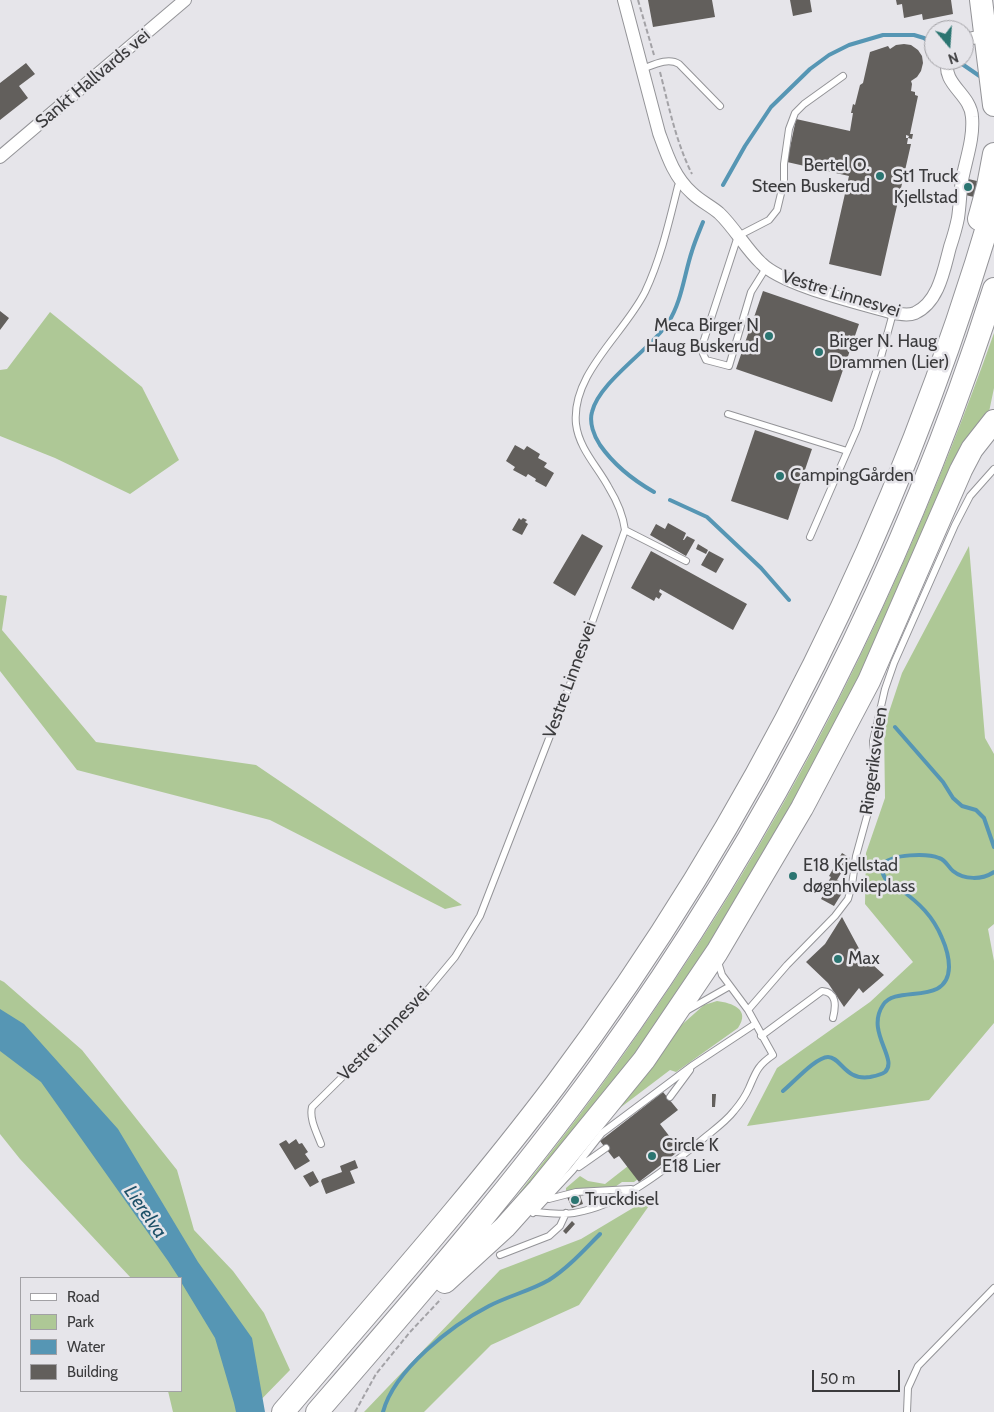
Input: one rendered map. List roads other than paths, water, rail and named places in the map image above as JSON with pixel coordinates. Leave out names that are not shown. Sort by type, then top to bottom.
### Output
[{"type":"highway","points":[[981,0],[994,105]]},
{"type":"highway","points":[[975,270],[973,239],[988,186],[994,154]]},
{"type":"highway","points":[[287,1407],[433,1238],[524,1126],[618,996],[713,849],[789,713],[853,583],[935,385],[975,270],[994,204]]},
{"type":"highway","points":[[317,1412],[505,1190],[575,1101],[670,964],[739,855],[819,710],[888,567],[945,428],[994,290]]},
{"type":"highway","points":[[393,1324],[430,1297],[445,1281],[513,1224],[539,1189],[644,1060],[672,1020],[717,952],[770,864],[841,737],[876,666],[960,470],[972,449],[993,420]]},
{"type":"street","name":"Sankt Hallvards vei","points":[[0,156],[185,0]]},
{"type":"street","name":"Vestre Linnesvei","points":[[624,0],[666,153],[685,186],[720,214],[766,268],[787,280],[893,313],[904,315],[915,312],[929,301],[938,287],[958,220],[962,181],[973,120],[971,109],[966,99],[951,82],[947,70]]},
{"type":"street","points":[[974,38],[986,35]]},
{"type":"lane","points":[[642,69],[668,60],[674,60],[720,106]]},
{"type":"lane","points":[[766,268],[751,292],[729,366],[706,360],[701,348],[738,236],[769,220],[777,210],[784,181],[784,164],[790,129],[795,113],[804,104],[843,76]]},
{"type":"lane","points":[[685,186],[678,186],[656,267],[644,293],[581,388],[577,404],[576,425],[579,440],[609,486],[619,507],[625,530],[686,561]]},
{"type":"lane","points":[[810,537],[865,407],[893,313]]},
{"type":"lane","points":[[728,414],[847,451]]},
{"type":"lane","name":"Ringeriksveien","points":[[748,1010],[835,916],[850,894],[856,856],[872,798],[873,741],[884,690],[955,525],[970,496],[994,468]]},
{"type":"lane","name":"Vestre Linnesvei","points":[[320,1144],[312,1119],[312,1107],[415,1005],[454,956],[480,916],[569,687],[625,530]]},
{"type":"lane","points":[[536,1212],[566,1213],[599,1206],[635,1189],[668,1168],[723,1122],[741,1102],[756,1070],[762,1062],[773,1056],[748,1010],[719,969],[717,952]]},
{"type":"lane","points":[[672,1020],[730,986]]},
{"type":"lane","points":[[761,1036],[822,991],[829,993],[834,998],[833,1018]]},
{"type":"lane","points":[[528,1216],[536,1212],[574,1170],[602,1133],[693,1065],[755,1024]]},
{"type":"lane","points":[[670,1097],[693,1065]]},
{"type":"lane","points":[[574,1170],[606,1148]]},
{"type":"lane","points":[[548,1199],[576,1192],[635,1189]]},
{"type":"lane","points":[[500,1255],[548,1236],[560,1226],[566,1213]]},
{"type":"lane","points":[[907,1412],[908,1388],[918,1366],[994,1288]]},
{"type":"water","name":"Lierelva","points":[[0,1009],[24,1024],[118,1129],[198,1262],[252,1338],[265,1412],[236,1412],[215,1338],[182,1284],[182,1277],[178,1277],[41,1082],[0,1051]]},
{"type":"waterway","points":[[723,185],[745,146],[771,107],[810,69],[829,55],[849,45],[883,35],[914,35],[924,38]]},
{"type":"waterway","points":[[971,70],[981,77]]},
{"type":"waterway","points":[[654,492],[624,472],[605,452],[594,434],[591,416],[604,389],[650,344],[673,315],[693,247],[703,222]]},
{"type":"waterway","points":[[670,500],[707,517],[761,568],[789,600]]},
{"type":"waterway","points":[[895,727],[943,782],[953,798],[962,806],[976,810],[984,818],[994,847]]},
{"type":"waterway","points":[[783,1091],[811,1065],[828,1057],[833,1058],[855,1076],[870,1077],[885,1072],[888,1060],[879,1035],[878,1025],[878,1015],[883,1005],[890,999],[899,996],[931,991],[940,987],[946,979],[949,967],[947,952],[938,930],[930,917],[913,899],[886,880],[882,870],[883,864],[902,856],[926,855],[941,859],[953,871],[962,876],[979,878],[994,872]]},
{"type":"waterway","points":[[383,1412],[389,1396],[399,1380],[426,1350],[474,1314],[549,1280],[569,1264],[600,1234]]},
{"type":"place","name":"Bertel O. Steen Buskerud","points":[[880,176]]},
{"type":"place","name":"St1 Truck Kjellstad","points":[[968,187]]},
{"type":"place","name":"Meca Birger N Haug Buskerud","points":[[769,336]]},
{"type":"place","name":"Birger N. Haug Drammen (Lier)","points":[[819,352]]},
{"type":"place","name":"CampingGården","points":[[780,476]]},
{"type":"place","name":"E18 Kjellstad døgnhvileplass","points":[[793,876]]},
{"type":"place","name":"Max","points":[[838,959]]},
{"type":"place","name":"Circle K E18 Lier","points":[[652,1156]]},
{"type":"place","name":"Truckdisel","points":[[575,1200]]}]
